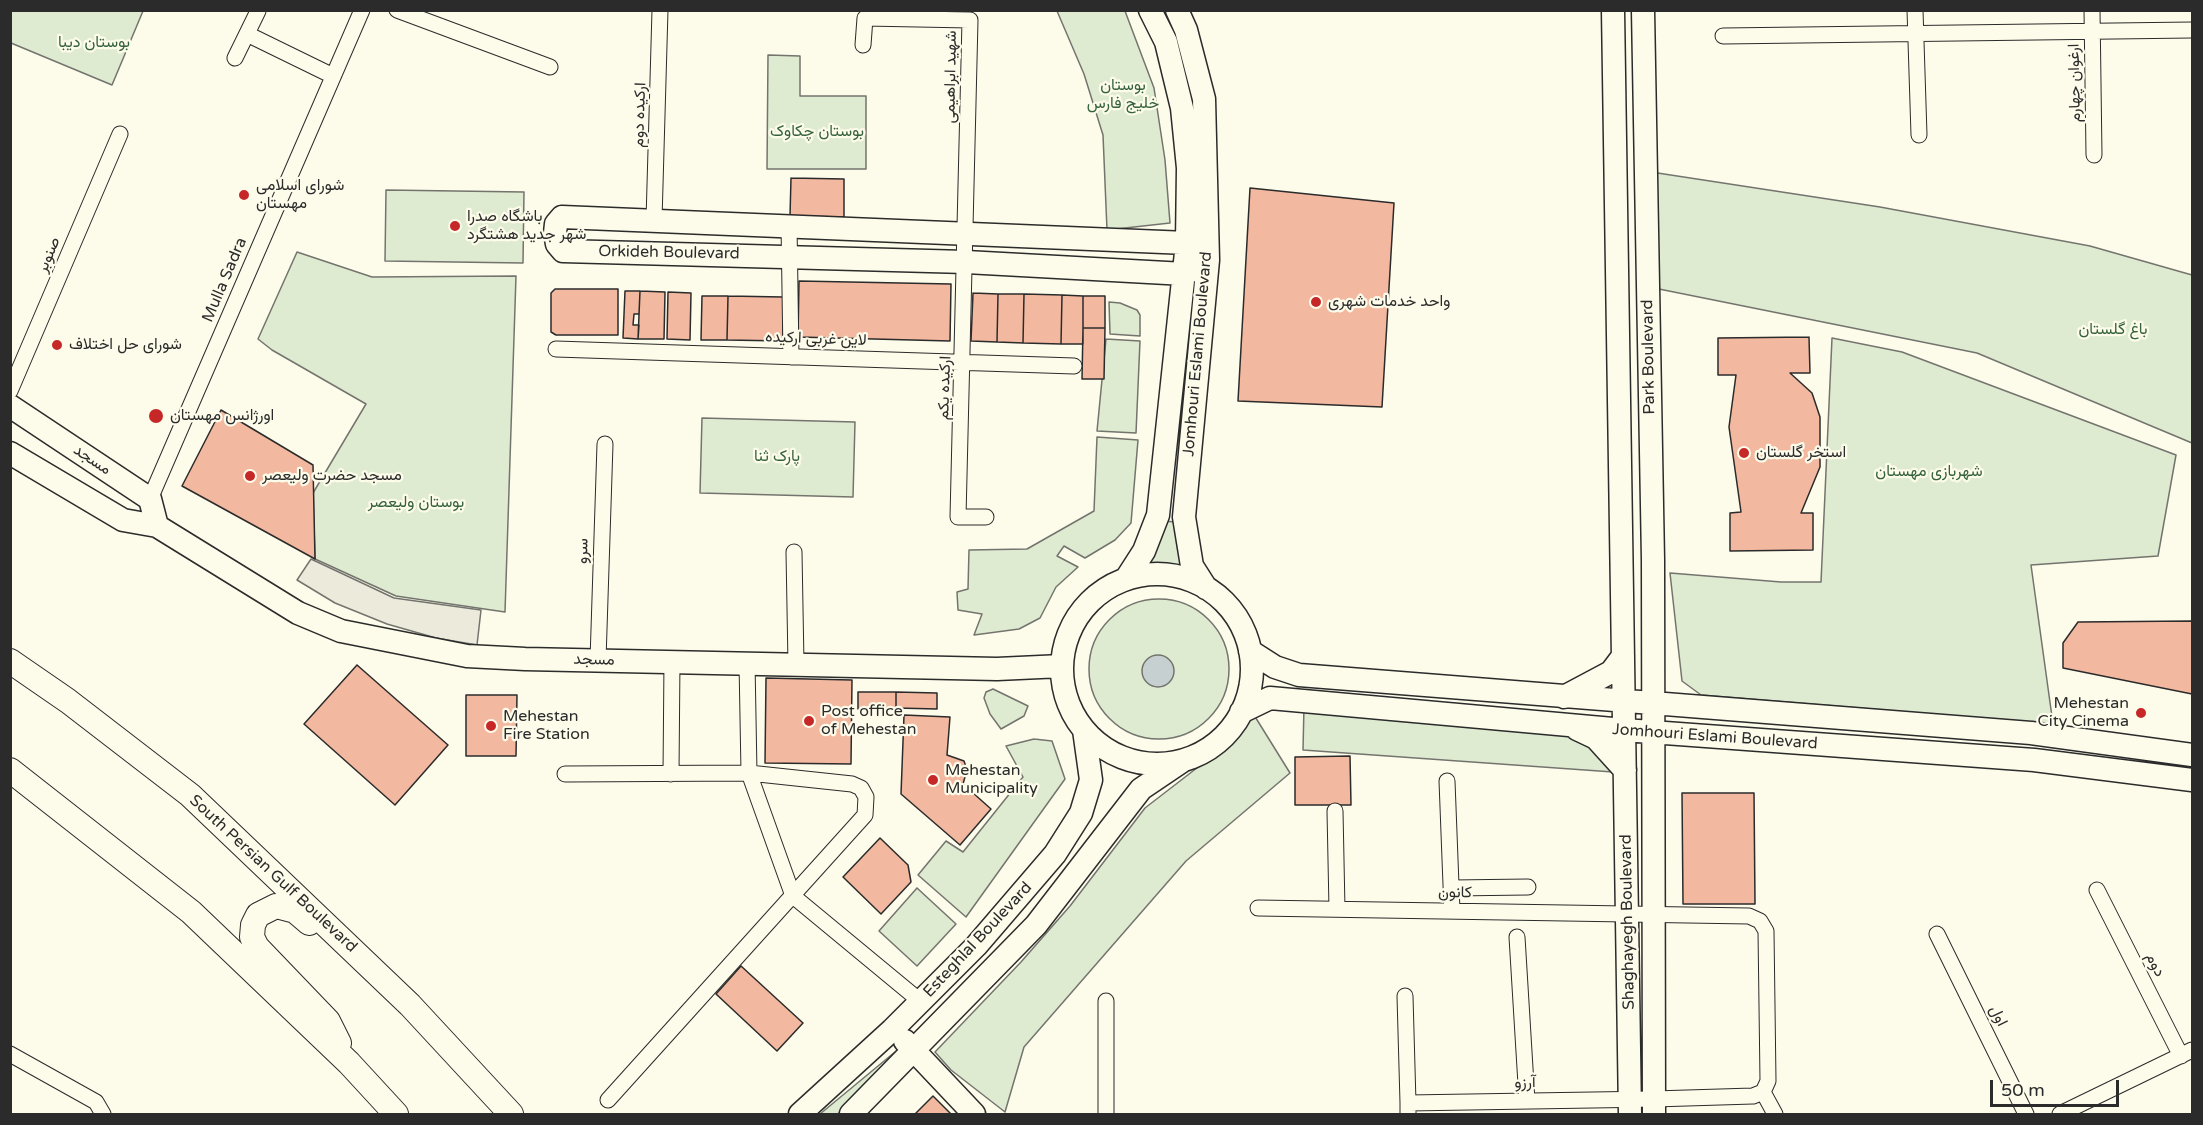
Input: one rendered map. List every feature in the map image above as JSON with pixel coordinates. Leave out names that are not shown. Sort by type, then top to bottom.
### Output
[{"type":"main road","name":"South Persian Gulf Boulevard","points":[[10,660],[68,701],[190,795],[410,1005],[510,1114]]},
{"type":"main road","points":[[10,770],[191,912],[349,1063],[396,1114]]},
{"type":"main road","points":[[349,1063],[328,1021],[257,947],[252,937],[253,925],[258,915],[276,906],[296,911],[372,983],[410,1005]]},
{"type":"street","name":"Mulla Sadra","points":[[150,499],[362,10]]},
{"type":"street","points":[[397,10],[550,67]]},
{"type":"street","name":"ارکیده دوم","points":[[654,220],[660,10]]},
{"type":"street","name":"Jomhouri Eslami Boulevard","points":[[1126,579],[1144,551],[1158,515],[1187,243],[1188,168],[1182,108],[1166,42],[1150,10]]},
{"type":"street","name":"Jomhouri Eslami Boulevard","points":[[1177,10],[1186,30],[1204,99],[1208,260],[1184,517],[1185,537],[1192,566],[1206,588]]},
{"type":"street","name":"Park Boulevard","points":[[1614,10],[1624,730]]},
{"type":"street","name":"Park Boulevard","points":[[1643,10],[1653,560],[1652,732]]},
{"type":"street","points":[[1915,10],[1919,135]]},
{"type":"street","name":"ارغوان چهارم","points":[[2092,10],[2094,154]]},
{"type":"street","points":[[236,58],[258,11]]},
{"type":"street","name":"شهید ابراهیمی","points":[[863,45],[865,18],[970,20],[966,232]]},
{"type":"street","points":[[1723,36],[2193,30]]},
{"type":"street","points":[[247,34],[333,76]]},
{"type":"street","name":"صنوبر","points":[[10,390],[120,134]]},
{"type":"street","name":"Orkideh Boulevard","points":[[1185,274],[966,262],[563,251],[557,244],[555,233],[556,224],[562,217],[789,224],[1187,243]]},
{"type":"street","points":[[789,224],[791,357]]},
{"type":"street","name":"ارکیده یکم","points":[[966,232],[958,516],[986,517]]},
{"type":"street","points":[[1185,274],[1208,260],[1187,243]]},
{"type":"street","name":"لاین غربی ارکیده","points":[[556,349],[1074,366]]},
{"type":"street","name":"مسجد","points":[[10,406],[150,499]]},
{"type":"street","name":"سرو","points":[[598,660],[605,444]]},
{"type":"street","name":"مسجد","points":[[10,453],[123,520],[157,526],[298,613],[341,631],[467,656],[997,669],[1062,666]]},
{"type":"street","points":[[150,499],[157,526]]},
{"type":"street","points":[[794,552],[796,664]]},
{"type":"street","points":[[1146,574],[1167,574],[1188,578],[1206,588],[1235,615],[1250,651],[1251,682],[1241,712],[1217,742],[1202,753],[1184,760],[1162,764],[1140,763],[1119,756],[1100,745],[1084,730],[1072,711],[1064,689],[1062,666],[1065,644],[1074,622],[1087,604],[1105,589],[1126,579],[1146,574]]},
{"type":"street","name":"Jomhouri Eslami Boulevard","points":[[1250,651],[1275,667],[1299,675],[1562,698],[2031,733],[2193,754]]},
{"type":"street","points":[[1562,698],[1611,672],[1623,656]]},
{"type":"street","points":[[671,774],[672,660]]},
{"type":"street","points":[[1652,660],[1662,682],[1702,708]]},
{"type":"street","points":[[747,662],[749,773],[793,896],[920,1002]]},
{"type":"street","name":"Jomhouri Eslami Boulevard","points":[[1241,712],[1270,698],[1624,730],[2034,760],[2193,780]]},
{"type":"street","points":[[1570,725],[1596,738],[1625,770]]},
{"type":"street","name":"Esteghlal Boulevard","points":[[800,1114],[892,1030],[976,946],[1055,854],[1081,813],[1091,780],[1084,730]]},
{"type":"street","name":"Shaghayegh Boulevard","points":[[1624,730],[1629,914],[1630,1107]]},
{"type":"street","name":"Shaghayegh Boulevard","points":[[1652,732],[1654,1107]]},
{"type":"street","points":[[1652,771],[1665,753],[1702,735]]},
{"type":"street","name":"Esteghlal Boulevard","points":[[851,1114],[1036,925],[1141,789],[1184,760]]},
{"type":"street","points":[[565,774],[749,773],[852,784],[861,788],[866,797],[865,815],[608,1100]]},
{"type":"street","points":[[1447,782],[1452,911]]},
{"type":"street","points":[[1335,811],[1337,909]]},
{"type":"street","points":[[1452,888],[1528,887]]},
{"type":"street","name":"دوم","points":[[2097,891],[2187,1053]]},
{"type":"street","name":"کانون","points":[[1258,908],[1749,916],[1760,921],[1766,931],[1768,1081],[1758,1094]]},
{"type":"street","name":"اول","points":[[1936,934],[2026,1114]]},
{"type":"street","points":[[1517,938],[1527,1101]]},
{"type":"street","points":[[1405,996],[1408,1109]]},
{"type":"street","points":[[1106,1001],[1106,1114]]},
{"type":"street","points":[[892,1030],[974,1114]]},
{"type":"street","points":[[2060,1114],[2187,1053]]},
{"type":"street","points":[[10,1054],[96,1102],[103,1114]]},
{"type":"street","points":[[1758,1094],[1775,1114]]},
{"type":"street","name":"آرزو","points":[[1408,1109],[1527,1101],[1654,1107],[1758,1094]]},
{"type":"green space","name":"بوستان دیبا","points":[[10,11],[143,11],[112,85],[11,43]]},
{"type":"green space","name":"بوستان خلیج فارس","points":[[1057,11],[1125,11],[1154,88],[1165,160],[1170,223],[1107,230],[1103,135],[1084,74]]},
{"type":"green space","name":"بوستان چکاوک","points":[[768,55],[800,56],[800,96],[866,96],[866,169],[767,169]]},
{"type":"green space","name":"باغ گلستان","points":[[1651,172],[1880,207],[2090,246],[2192,275],[2192,443],[1977,353],[1654,288]]},
{"type":"green space","name":"باشگاه صدرا شهر جدید هشتگرد","points":[[386,190],[524,192],[523,263],[385,261]]},
{"type":"green space","name":"بوستان ولیعصر","points":[[297,252],[372,277],[516,276],[505,612],[396,596],[315,559],[313,493],[366,404],[272,350],[258,339]]},
{"type":"green space","points":[[1109,302],[1120,303],[1137,310],[1140,315],[1140,336],[1110,334]]},
{"type":"green space","name":"شهربازی مهستان","points":[[1832,338],[1902,352],[2176,455],[2158,556],[2031,565],[2053,724],[1701,695],[1682,681],[1670,573],[1781,582],[1821,582]]},
{"type":"green space","points":[[1106,339],[1140,341],[1136,433],[1097,431]]},
{"type":"green space","name":"پارک ثنا","points":[[702,418],[855,422],[853,497],[700,493]]},
{"type":"green space","points":[[1097,437],[1138,440],[1131,523],[1115,540],[1085,558],[1064,546],[1057,556],[1078,567],[1056,587],[1040,618],[1019,629],[974,635],[982,614],[958,610],[957,592],[968,589],[969,550],[1027,549],[1094,511]]},
{"type":"green space","points":[[1164,521],[1175,522],[1182,567],[1148,566]]},
{"type":"green space","points":[[1159,599],[1186,604],[1208,620],[1224,642],[1229,669],[1224,696],[1208,718],[1186,734],[1159,739],[1132,734],[1110,718],[1094,696],[1089,669],[1094,642],[1110,620],[1132,604]]},
{"type":"green space","points":[[993,689],[1028,706],[1024,716],[1001,729],[990,714],[984,698],[986,692]]},
{"type":"green space","points":[[1304,706],[1571,734],[1590,743],[1613,772],[1303,750]]},
{"type":"green space","points":[[1254,715],[1290,773],[1186,861],[1024,1047],[1005,1112],[951,1070],[935,1052],[1021,962],[1070,906],[1145,808],[1215,754]]},
{"type":"green space","points":[[1034,739],[1052,741],[1065,779],[966,917],[918,875],[946,841],[963,852],[1023,777],[1006,746]]},
{"type":"green space","points":[[917,888],[956,924],[917,966],[879,931]]},
{"type":"green space","points":[[901,1047],[838,1114],[820,1114]]},
{"type":"shaded area","points":[[311,559],[394,598],[481,610],[477,645],[436,638],[387,624],[335,603],[297,580]]},
{"type":"shaded area","points":[[1158,655],[1169,660],[1174,671],[1169,682],[1158,687],[1147,682],[1142,671],[1147,660]]},
{"type":"building","points":[[791,178],[844,179],[844,217],[790,216]]},
{"type":"building","name":"واحد خدمات شهری","points":[[1250,188],[1394,203],[1382,407],[1238,401]]},
{"type":"building","points":[[799,281],[951,284],[950,341],[798,337]]},
{"type":"building","points":[[555,289],[618,289],[618,335],[556,335],[551,332],[551,293]]},
{"type":"building","points":[[625,291],[640,291],[638,339],[623,338]]},
{"type":"building","points":[[640,291],[665,292],[664,339],[638,339],[639,325],[633,325],[634,314],[639,314]]},
{"type":"building","points":[[668,292],[691,293],[690,340],[667,339]]},
{"type":"building","points":[[973,293],[998,294],[997,342],[971,341]]},
{"type":"building","points":[[998,294],[1024,294],[1023,343],[997,342]]},
{"type":"building","points":[[1024,294],[1062,295],[1061,344],[1023,343]]},
{"type":"building","points":[[1062,295],[1083,296],[1083,344],[1061,344]]},
{"type":"building","points":[[702,296],[728,296],[727,340],[701,340]]},
{"type":"building","points":[[728,296],[783,297],[783,341],[727,340]]},
{"type":"building","points":[[1083,296],[1105,296],[1105,328],[1083,328]]},
{"type":"building","points":[[1083,328],[1105,328],[1104,379],[1082,379]]},
{"type":"building","points":[[1809,337],[1810,373],[1790,373],[1812,393],[1820,417],[1820,467],[1801,513],[1813,513],[1813,550],[1730,551],[1730,513],[1741,512],[1729,427],[1736,375],[1718,375],[1718,338]]},
{"type":"building","name":"مسجد حضرت ولیعصر","points":[[221,410],[313,465],[315,559],[182,486]]},
{"type":"building","points":[[2192,621],[2192,694],[2063,668],[2063,643],[2078,622]]},
{"type":"building","points":[[357,665],[448,745],[395,805],[304,724]]},
{"type":"building","name":"Post office of Mehestan","points":[[766,678],[852,680],[851,764],[765,763]]},
{"type":"building","points":[[858,692],[896,692],[896,708],[858,709]]},
{"type":"building","points":[[896,692],[937,693],[937,709],[896,708]]},
{"type":"building","name":"Mehestan Fire Station","points":[[466,695],[517,695],[516,756],[466,756]]},
{"type":"building","name":"Mehestan Municipality","points":[[904,715],[950,717],[947,755],[964,761],[967,770],[963,784],[991,809],[960,845],[901,794]]},
{"type":"building","points":[[1350,756],[1351,805],[1295,805],[1295,757]]},
{"type":"building","points":[[1682,793],[1754,793],[1755,904],[1683,904]]},
{"type":"building","points":[[880,838],[908,865],[911,882],[881,914],[843,877]]},
{"type":"building","points":[[741,966],[803,1023],[777,1051],[716,994]]},
{"type":"building","points":[[933,1096],[951,1114],[915,1114]]},
{"type":"place","name":"شورای اسلامی مهستان","points":[[244,195]]},
{"type":"place","name":"باشگاه صدرا شهر جدید هشتگرد","points":[[455,226]]},
{"type":"place","name":"واحد خدمات شهری","points":[[1316,302]]},
{"type":"place","name":"شورای حل اختلاف","points":[[57,345]]},
{"type":"place","name":"اورژانس مهستان","points":[[156,416]]},
{"type":"place","name":"استخر گلستان","points":[[1744,453]]},
{"type":"place","name":"مسجد حضرت ولیعصر","points":[[250,476]]},
{"type":"place","name":"Mehestan City Cinema","points":[[2141,713]]},
{"type":"place","name":"Post office of Mehestan","points":[[809,721]]},
{"type":"place","name":"Mehestan Fire Station","points":[[491,726]]},
{"type":"place","name":"Mehestan Municipality","points":[[933,780]]}]
